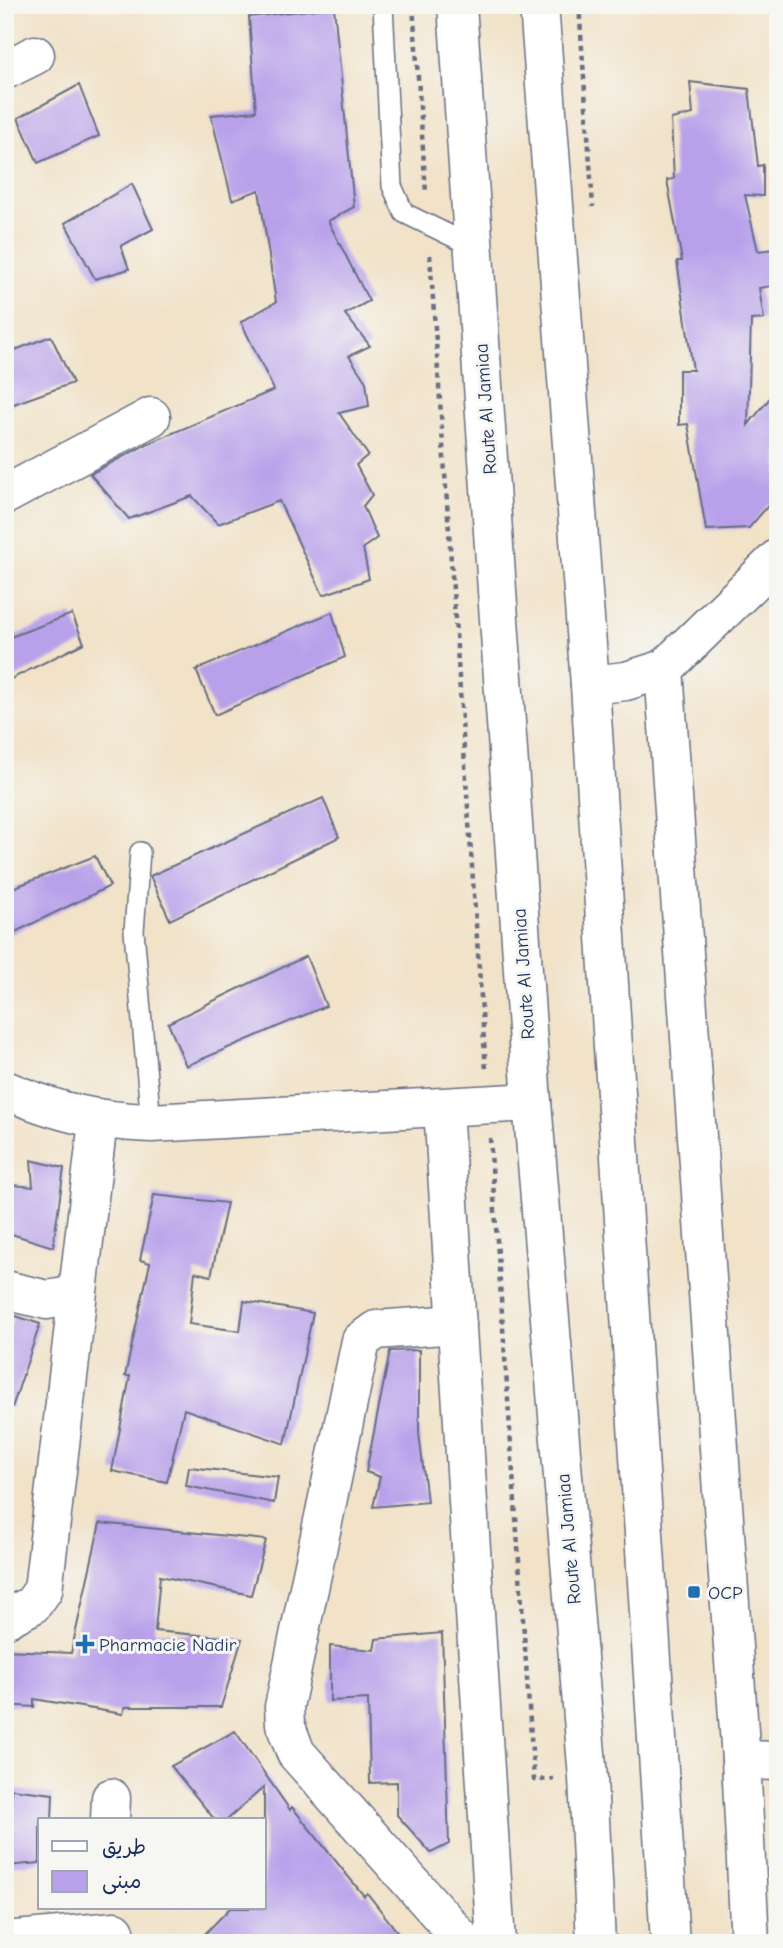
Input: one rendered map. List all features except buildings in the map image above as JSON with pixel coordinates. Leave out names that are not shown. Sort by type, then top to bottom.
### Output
[{"type":"street","name":"Route Al Jamiaa","points":[[457,5],[532,1102],[588,1778],[596,1943]]},
{"type":"street","points":[[539,5],[590,685],[670,1943]]},
{"type":"street","points":[[5,495],[151,417]]},
{"type":"street","points":[[590,685],[626,681],[664,669],[778,558]]},
{"type":"street","points":[[664,669],[760,1760],[750,1943]]},
{"type":"street","points":[[5,1090],[55,1110],[98,1121],[151,1123],[532,1102]]},
{"type":"street","points":[[443,1108],[496,1943]]},
{"type":"street","points":[[5,1619],[32,1605],[43,1590],[98,1121]]},
{"type":"street","points":[[5,1290],[47,1300],[77,1295]]},
{"type":"street","points":[[457,1324],[376,1330],[361,1341],[284,1707],[285,1724],[296,1752],[466,1943]]},
{"type":"street","points":[[5,1941],[115,1927]]},
{"type":"lane","points":[[383,5],[392,186],[396,199],[404,213],[474,247]]},
{"type":"lane","points":[[140,852],[134,931],[151,1123]]},
{"type":"place","name":"OCP","points":[[694,1592]]},
{"type":"place","name":"Pharmacie Nadir","points":[[85,1644]]}]
